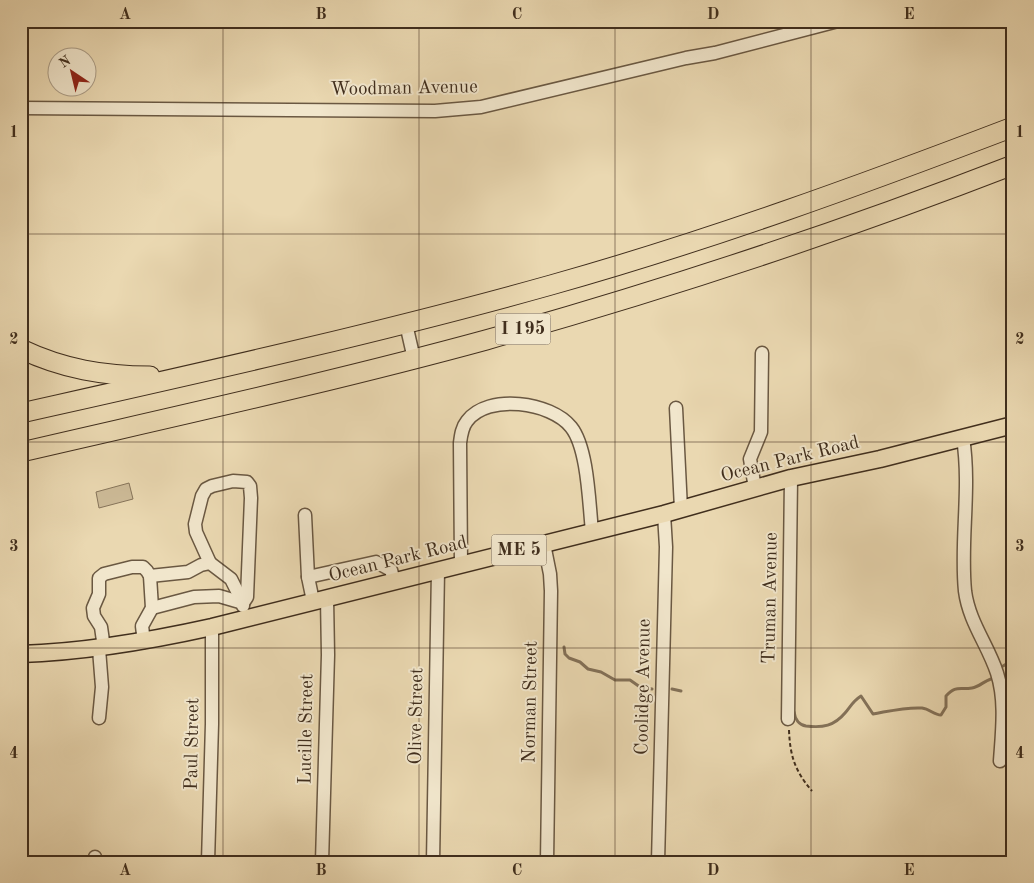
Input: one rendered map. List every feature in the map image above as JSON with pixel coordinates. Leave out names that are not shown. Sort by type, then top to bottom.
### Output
[{"type":"highway","name":"I 195","points":[[21,413],[406,324],[561,282],[731,229],[894,172],[1013,127]]},
{"type":"highway","name":"I 195","points":[[21,452],[414,359],[617,302],[759,257],[904,207],[1013,165]]},
{"type":"highway","points":[[21,349],[75,369],[105,374],[184,376]]},
{"type":"main road","name":"Ocean Park Road","points":[[21,654],[101,648],[144,642],[212,627],[243,611],[320,600],[664,514],[791,478],[880,459],[1013,425]]},
{"type":"street","name":"Woodman Avenue","points":[[21,108],[464,110],[481,108],[686,58],[715,53],[838,21]]},
{"type":"street","points":[[406,324],[414,359]]},
{"type":"street","points":[[755,488],[750,459],[761,432],[762,353]]},
{"type":"street","points":[[461,564],[461,434],[468,420],[474,414],[490,406],[515,404],[539,409],[557,416],[571,427],[583,454],[592,531]]},
{"type":"street","points":[[676,408],[681,509]]},
{"type":"street","points":[[963,438],[965,460],[964,564],[966,593],[972,621],[996,669],[1001,687],[1004,755]]},
{"type":"street","name":"Truman Avenue","points":[[788,719],[791,478]]},
{"type":"street","points":[[232,481],[247,482],[250,486],[249,577],[247,597],[243,611],[231,579],[210,563],[196,532],[202,496],[206,489],[232,481]]},
{"type":"street","name":"Coolidge Avenue","points":[[658,862],[666,547],[664,514]]},
{"type":"street","name":"Lucille Street","points":[[305,515],[308,577],[320,600],[328,655],[322,862]]},
{"type":"street","name":"Norman Street","points":[[544,544],[549,566],[551,591],[546,862]]},
{"type":"street","points":[[308,577],[376,562],[391,570],[394,581]]},
{"type":"street","points":[[150,576],[188,572],[201,565],[210,563]]},
{"type":"street","points":[[99,718],[102,687],[101,627],[99,621],[94,616],[93,608],[99,594],[100,576],[106,573],[140,567],[146,569],[150,576],[152,608],[142,626],[144,642]]},
{"type":"street","name":"Olive Street","points":[[433,862],[438,570]]},
{"type":"street","points":[[152,608],[194,597],[219,596],[243,611]]},
{"type":"street","name":"Paul Street","points":[[208,862],[212,724],[212,627]]},
{"type":"path","points":[[788,719],[790,750],[794,765],[802,780],[812,791]]},
{"type":"shaded area","points":[[129,483],[133,499],[99,508],[96,492]]},
{"type":"waterway","points":[[564,647],[565,654],[569,658],[580,662],[588,669],[601,672],[615,680],[630,680],[640,687],[652,689]]},
{"type":"waterway","points":[[1003,666],[1013,660]]},
{"type":"waterway","points":[[794,712],[795,717],[801,724],[812,727],[828,725],[837,721],[861,696],[873,714],[916,708],[941,715],[946,707],[946,696],[952,690],[975,687],[991,679]]},
{"type":"waterway","points":[[672,689],[681,691]]}]
